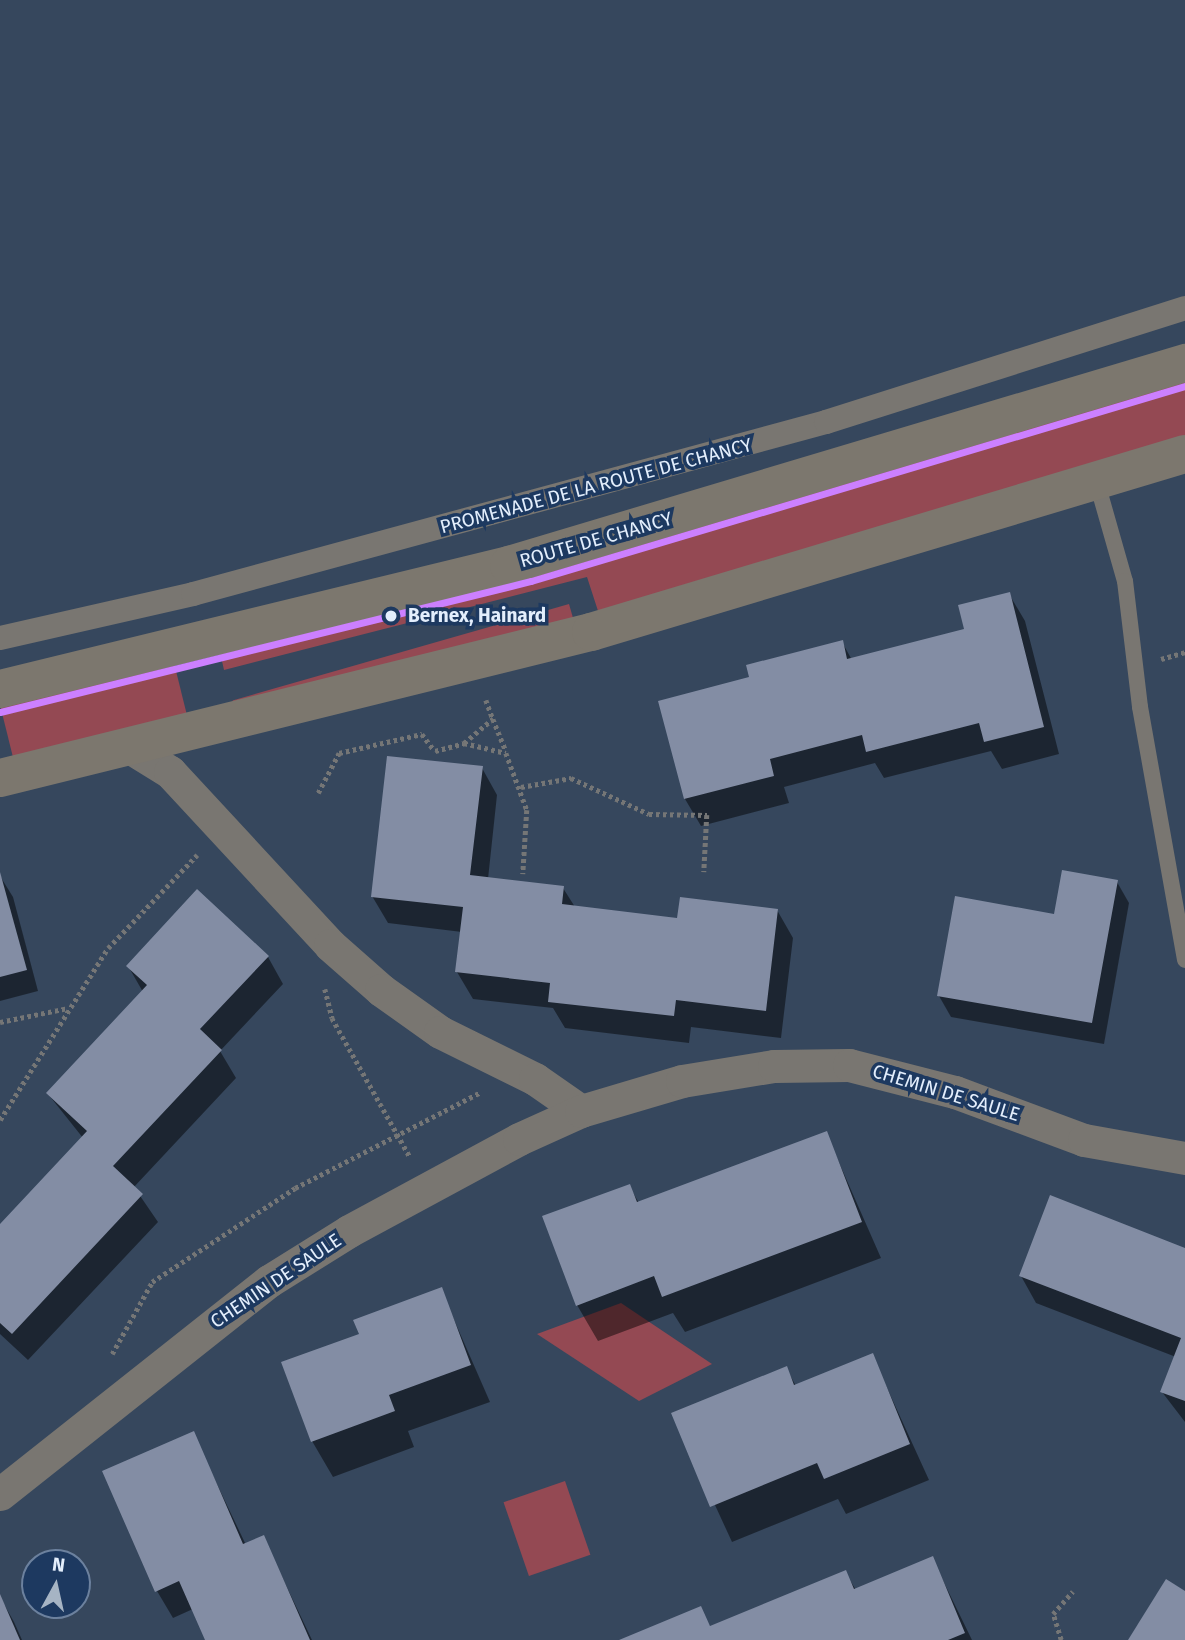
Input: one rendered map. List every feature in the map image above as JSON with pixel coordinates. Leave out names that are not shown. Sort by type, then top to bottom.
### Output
[{"type":"main road","name":"ROUTE DE CHANCY","points":[[0,688],[509,565],[1185,363]]},
{"type":"main road","points":[[0,778],[131,748],[591,632],[1097,483],[1185,454]]},
{"type":"street","name":"PROMENADE DE LA ROUTE DE CHANCY","points":[[0,638],[284,570],[826,422],[1185,308]]},
{"type":"street","points":[[131,748],[170,772],[330,945],[381,990],[440,1032],[535,1079],[581,1111]]},
{"type":"street","name":"CHEMIN DE SAULE","points":[[0,1494],[269,1281],[431,1186],[581,1111],[681,1081],[774,1066],[849,1065],[955,1092],[1084,1140],[1185,1158]]},
{"type":"lane","points":[[1097,483],[1125,581],[1140,707],[1185,960]]},
{"type":"path","points":[[485,695],[527,810],[523,874]]},
{"type":"path","points":[[318,793],[339,753],[422,734],[435,751],[464,743],[493,719]]},
{"type":"path","points":[[464,743],[506,752]]},
{"type":"path","points":[[521,788],[571,778],[649,814],[707,815],[704,872]]},
{"type":"path","points":[[0,1120],[108,948],[222,829]]},
{"type":"path","points":[[330,974],[323,997],[395,1136],[431,1186]]},
{"type":"path","points":[[0,1022],[69,1007]]},
{"type":"path","points":[[104,1360],[152,1282],[295,1188],[480,1092],[492,1100]]},
{"type":"path","points":[[1061,1640],[1054,1615],[1073,1591]]},
{"type":"shaded area","points":[[1185,376],[1185,438],[599,614],[587,577],[224,670],[220,652]]},
{"type":"shaded area","points":[[569,604],[574,621],[238,718],[233,700]]},
{"type":"shaded area","points":[[174,663],[189,721],[15,765],[0,706]]},
{"type":"shaded area","points":[[621,1303],[712,1364],[639,1401],[537,1334]]},
{"type":"shaded area","points":[[565,1481],[590,1555],[529,1576],[504,1502]]},
{"type":"building","points":[[1010,592],[1044,727],[984,742],[979,723],[866,752],[862,735],[770,759],[774,776],[684,799],[658,701],[749,677],[746,665],[843,640],[847,659],[964,629],[958,605]]},
{"type":"building","points":[[387,756],[483,766],[470,875],[564,886],[562,904],[677,918],[680,897],[778,909],[766,1011],[676,1000],[674,1016],[548,1002],[550,983],[455,972],[463,907],[371,897]]},
{"type":"building","points":[[1062,870],[1118,880],[1092,1023],[937,996],[955,896],[1054,914]]},
{"type":"building","points":[[0,872],[27,970],[0,977]]},
{"type":"building","points":[[197,889],[269,956],[200,1029],[222,1050],[113,1166],[143,1194],[12,1334],[0,1323],[0,1224],[87,1131],[46,1093],[147,985],[126,966]]},
{"type":"building","points":[[827,1131],[862,1222],[662,1297],[654,1276],[576,1306],[542,1216],[630,1184],[637,1202]]},
{"type":"building","points":[[1050,1195],[1185,1248],[1185,1401],[1160,1392],[1181,1338],[1019,1276]]},
{"type":"building","points":[[442,1287],[471,1365],[389,1395],[395,1411],[311,1442],[281,1362],[359,1334],[353,1320]]},
{"type":"building","points":[[873,1353],[910,1444],[824,1479],[817,1463],[710,1507],[671,1413],[787,1366],[794,1385]]},
{"type":"building","points":[[194,1431],[243,1544],[264,1535],[310,1640],[205,1640],[179,1581],[155,1592],[102,1471]]},
{"type":"building","points":[[933,1556],[965,1633],[948,1640],[619,1640],[701,1606],[710,1626],[846,1570],[854,1589]]},
{"type":"building","points":[[1166,1579],[1185,1591],[1185,1640],[1128,1640]]},
{"type":"building","points":[[0,1594],[20,1640],[0,1640]]},
{"type":"transit line","points":[[0,712],[531,581],[1185,386]]},
{"type":"place","name":"Bernex, Hainard","points":[[391,616]]}]
